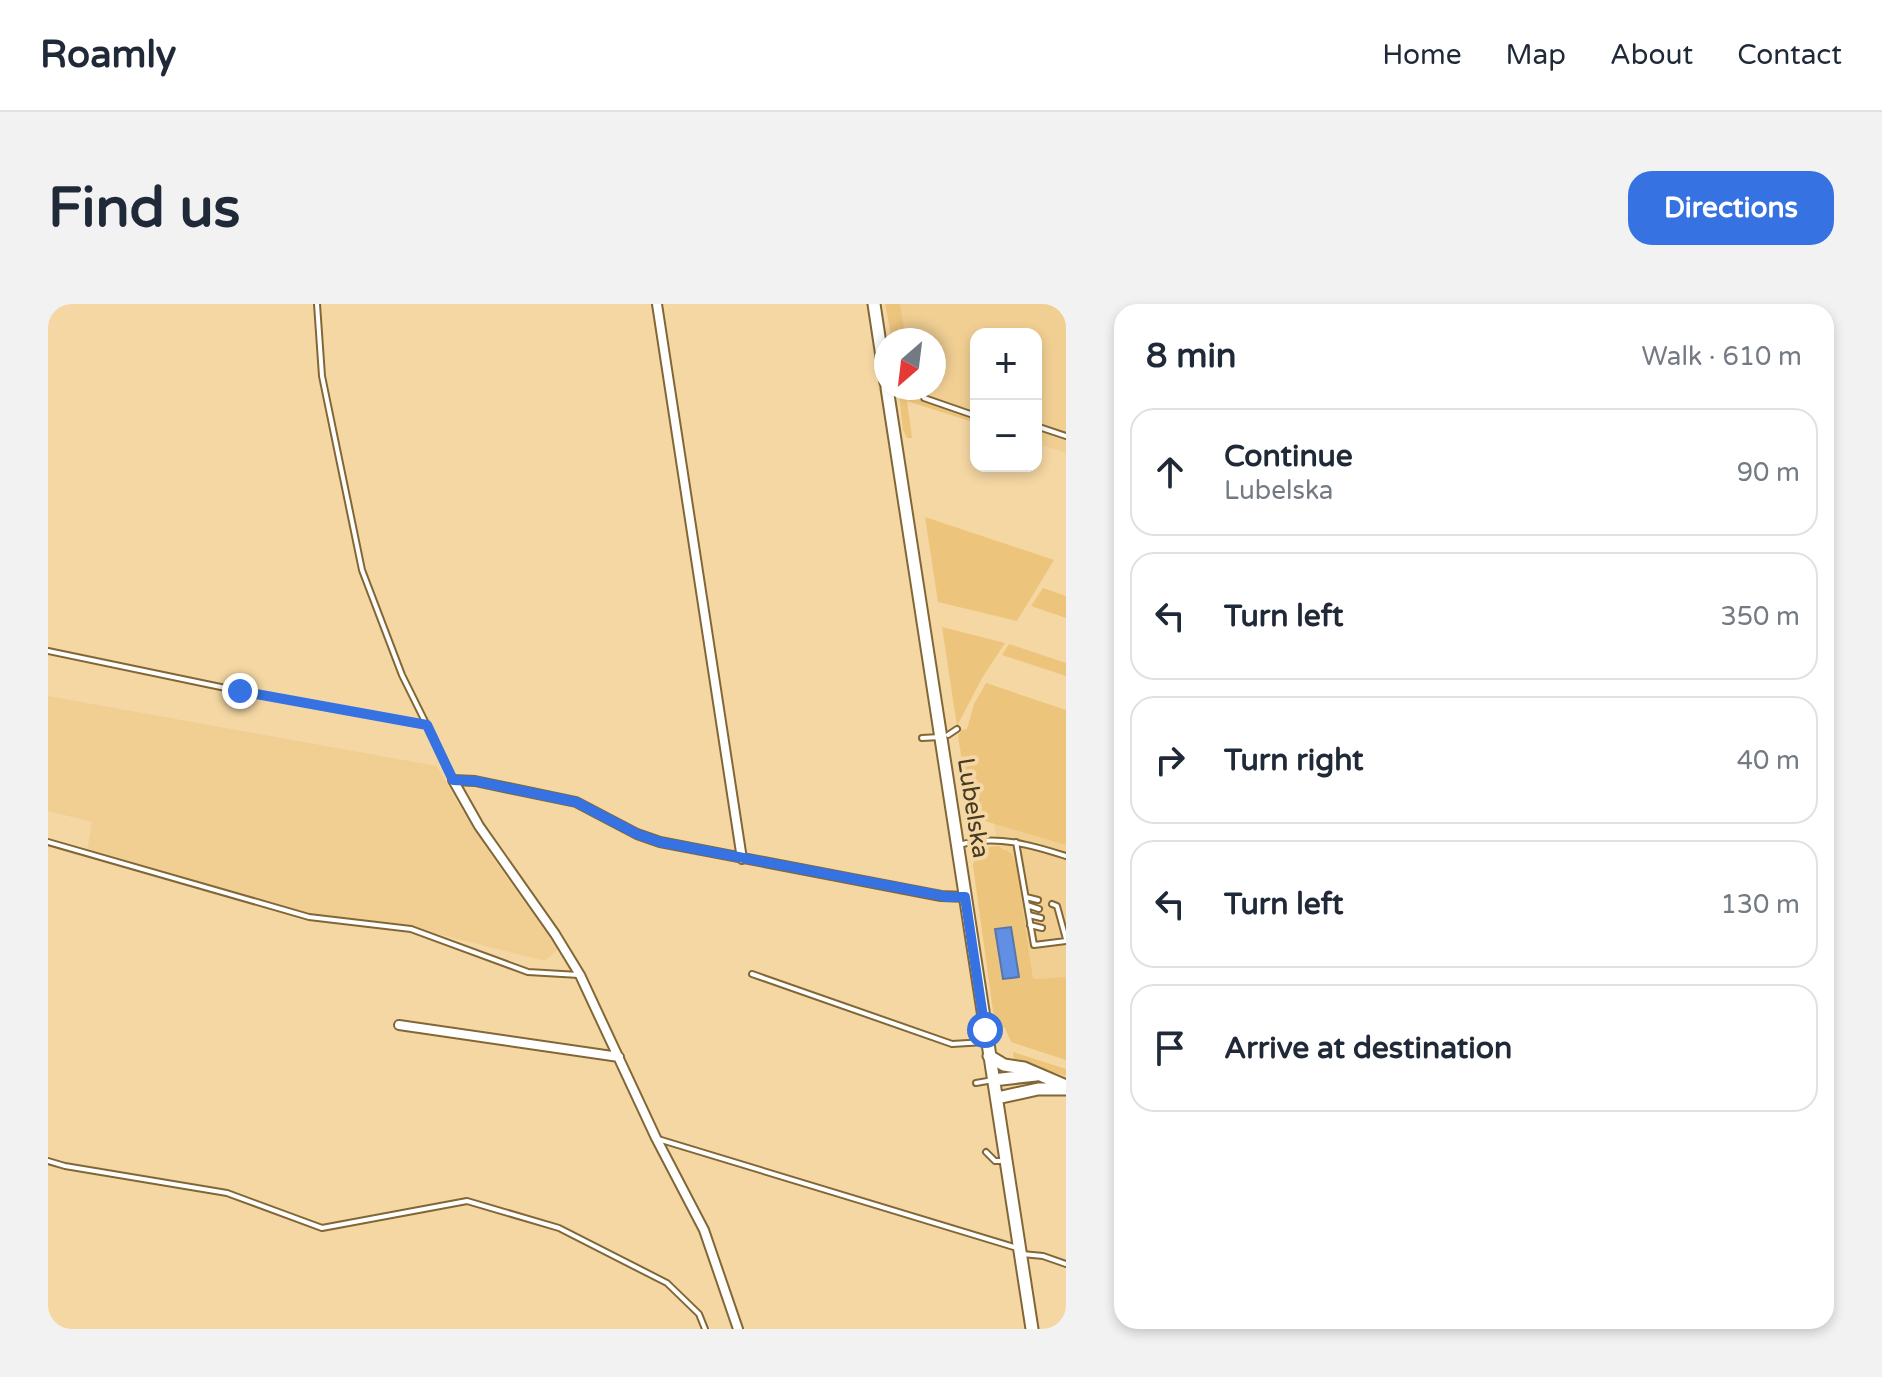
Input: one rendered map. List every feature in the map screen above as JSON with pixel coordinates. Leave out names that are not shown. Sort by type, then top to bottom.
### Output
[{"type":"main road","name":"Lubelska","points":[[874,304],[878,328]]},
{"type":"main road","name":"Lubelska","points":[[890,400],[944,736],[956,846],[1032,1329]]},
{"type":"main road","points":[[989,1056],[1004,1065],[1041,1074],[1066,1087]]},
{"type":"main road","points":[[993,1080],[1041,1074]]},
{"type":"main road","points":[[997,1098],[1038,1089],[1066,1087]]},
{"type":"street","points":[[657,304],[742,859]]},
{"type":"street","points":[[453,780],[475,781],[576,802],[637,834],[660,842],[948,897],[965,897]]},
{"type":"street","points":[[453,780],[492,846],[555,934],[580,975],[656,1138],[704,1230],[738,1329]]},
{"type":"street","points":[[399,1025],[619,1057]]},
{"type":"lane","points":[[317,304],[322,376],[362,570],[402,675],[453,780]]},
{"type":"lane","points":[[930,400],[970,414]]},
{"type":"lane","points":[[1042,428],[1066,436]]},
{"type":"lane","points":[[48,651],[255,694],[427,725]]},
{"type":"lane","points":[[922,738],[944,736],[957,729]]},
{"type":"lane","points":[[956,846],[981,841],[1016,842],[1066,856]]},
{"type":"lane","points":[[48,842],[309,917],[411,929],[528,972],[580,975]]},
{"type":"lane","points":[[1016,842],[1034,945],[1065,938]]},
{"type":"lane","points":[[1026,897],[1038,900]]},
{"type":"lane","points":[[1052,904],[1057,906],[1065,938]]},
{"type":"lane","points":[[1027,905],[1039,909]]},
{"type":"lane","points":[[1053,912],[1060,914]]},
{"type":"lane","points":[[1029,915],[1041,918]]},
{"type":"lane","points":[[1054,922],[1062,924]]},
{"type":"lane","points":[[1030,925],[1042,928]]},
{"type":"lane","points":[[1056,931],[1065,938]]},
{"type":"lane","points":[[752,974],[952,1044],[987,1042]]},
{"type":"lane","points":[[976,1083],[993,1080]]},
{"type":"lane","points":[[656,1138],[1066,1264]]},
{"type":"lane","points":[[986,1152],[995,1161],[1000,1161]]},
{"type":"lane","points":[[48,1161],[227,1193],[322,1228],[467,1201],[559,1228],[667,1283],[699,1314],[705,1329]]},
{"type":"shaded area","points":[[885,304],[900,304],[904,328],[890,328]]},
{"type":"shaded area","points":[[892,304],[1066,304],[1066,453],[1042,445],[1042,328],[970,328],[970,421],[907,400],[946,400],[946,328],[895,328]]},
{"type":"shaded area","points":[[900,400],[918,400],[970,417],[970,421],[907,401],[912,438],[907,438]]},
{"type":"shaded area","points":[[925,517],[1054,560],[1017,621],[938,602]]},
{"type":"shaded area","points":[[1043,588],[1066,596],[1066,618],[1031,606]]},
{"type":"shaded area","points":[[942,627],[1005,643],[957,726]]},
{"type":"shaded area","points":[[1009,644],[1066,663],[1066,676],[1002,655]]},
{"type":"shaded area","points":[[986,683],[1066,710],[1066,845],[971,817],[958,736],[967,729],[974,704]]},
{"type":"shaded area","points":[[48,696],[437,766],[495,861],[558,949],[545,961],[406,926],[307,914],[87,851],[92,822],[48,811]]},
{"type":"shaded area","points":[[994,823],[1066,845],[1066,977],[1033,979],[1005,848],[998,846]]},
{"type":"shaded area","points":[[998,846],[1012,854],[1016,864],[1033,979],[1066,977],[1066,1060],[1011,1042],[1005,1028],[995,1025],[973,866],[981,850]]},
{"type":"shaded area","points":[[1013,1052],[1066,1069],[1066,1076],[1014,1061]]},
{"type":"water","points":[[1011,927],[1019,977],[1003,979],[995,929]]},
{"type":"route","points":[[240,691],[427,725],[453,780],[475,781],[576,802],[637,834],[660,842],[948,897],[965,897],[985,1030]]}]
